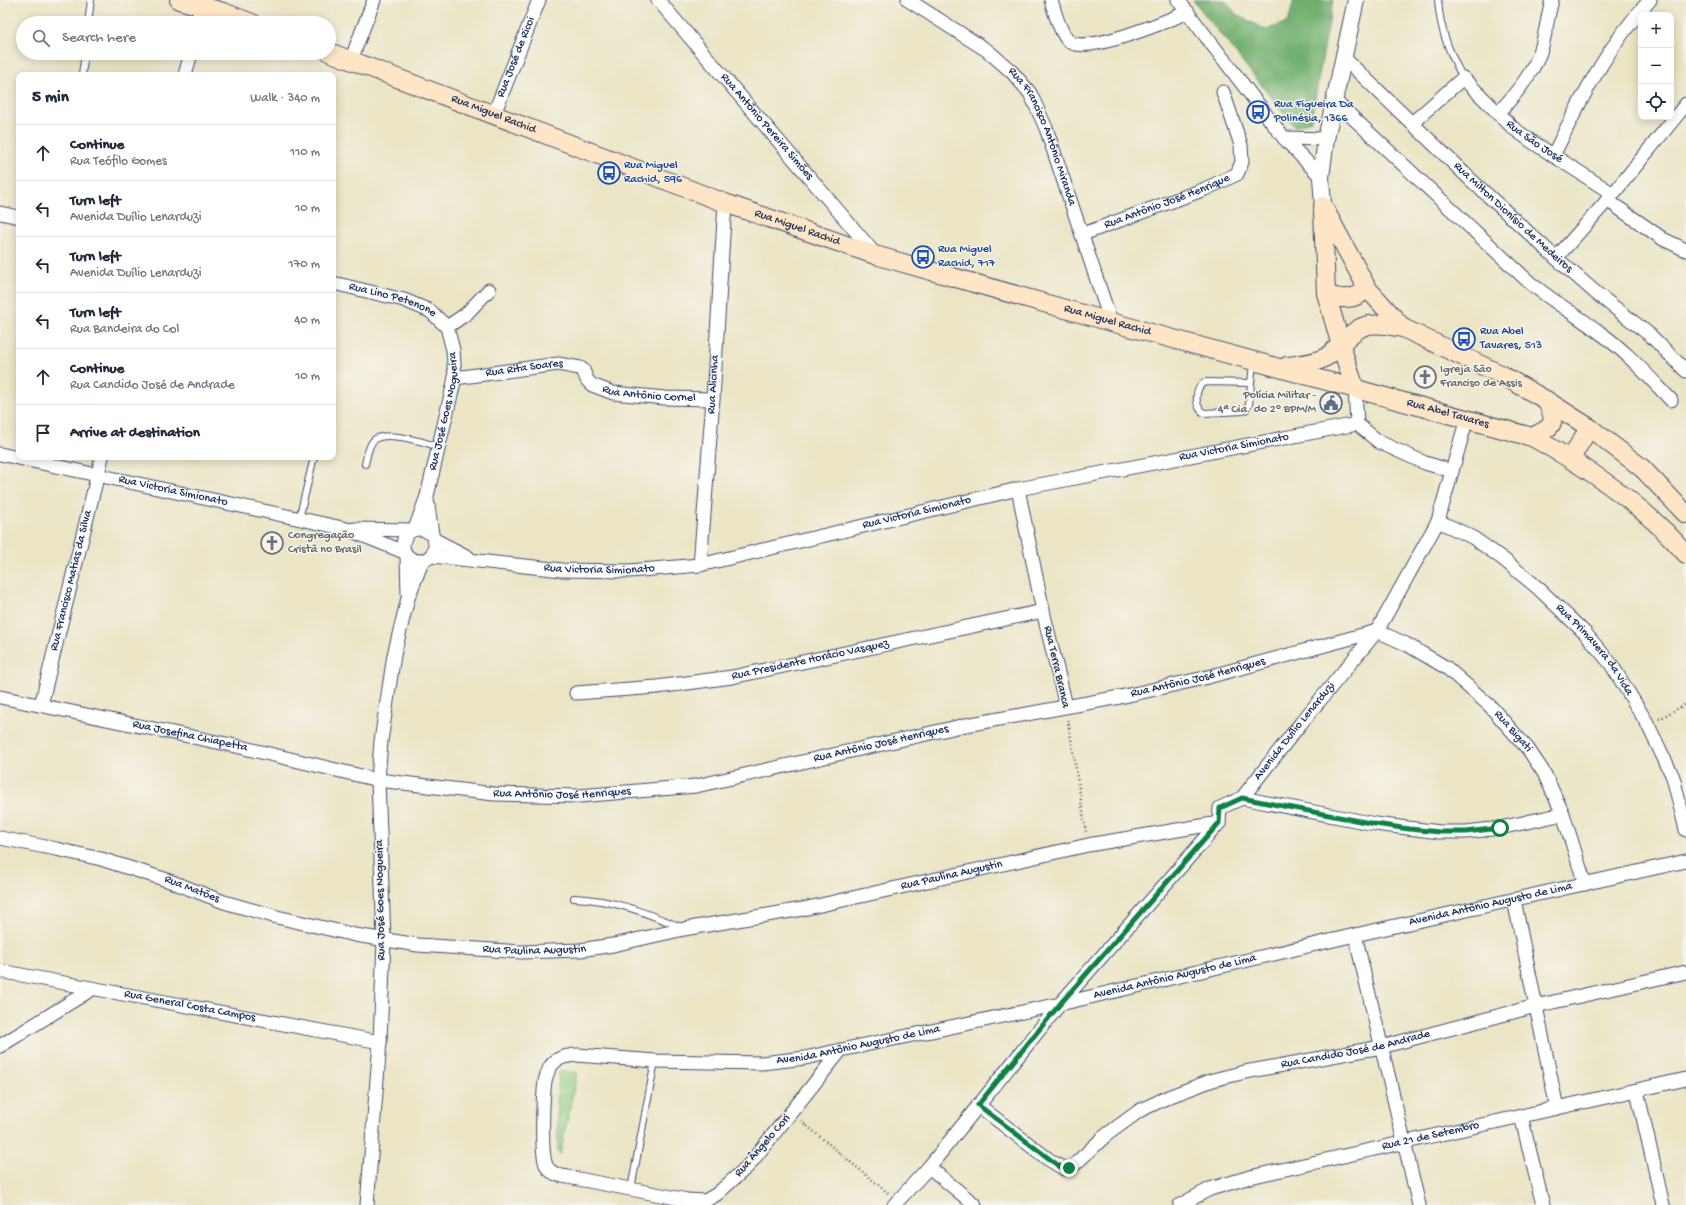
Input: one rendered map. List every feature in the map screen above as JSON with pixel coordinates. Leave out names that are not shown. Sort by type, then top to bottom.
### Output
[{"type":"main road","points":[[179,0],[202,3],[234,16]]},
{"type":"main road","name":"Rua Miguel Rachid","points":[[336,55],[725,203],[875,254],[1111,322],[1355,388]]},
{"type":"main road","points":[[1323,206],[1367,288],[1403,328],[1500,374],[1546,400],[1590,428],[1642,468],[1686,514]]},
{"type":"main road","points":[[1323,206],[1326,293],[1340,346],[1355,388]]},
{"type":"main road","points":[[1326,293],[1333,297],[1350,298],[1362,293],[1367,288]]},
{"type":"main road","name":"Rua Miguel Rachid","points":[[1278,366],[1309,364],[1325,358],[1361,327],[1370,324],[1403,328]]},
{"type":"main road","name":"Rua Abel Tavares","points":[[1355,388],[1532,436],[1571,458],[1638,508],[1686,554]]},
{"type":"main road","points":[[1532,436],[1550,428],[1553,421],[1552,413],[1546,400]]},
{"type":"main road","points":[[1571,458],[1590,428]]},
{"type":"street","points":[[351,60],[374,0]]},
{"type":"street","name":"Rua José de Ricoi","points":[[494,114],[539,0]]},
{"type":"street","name":"Rua Antônio Pereira Simões","points":[[658,0],[875,254]]},
{"type":"street","name":"Rua Francisco Antônio Miranda","points":[[908,0],[988,51],[1012,72],[1030,93],[1046,128],[1083,234],[1111,322]]},
{"type":"street","points":[[1051,0],[1064,36],[1070,42],[1078,44],[1095,43],[1124,36],[1157,25],[1188,12]]},
{"type":"street","points":[[1178,0],[1284,138],[1321,177]]},
{"type":"street","points":[[1323,206],[1321,177],[1326,139],[1345,59],[1356,0]]},
{"type":"street","points":[[1498,114],[1517,91],[1530,71],[1542,47],[1552,0]]},
{"type":"street","points":[[1553,156],[1598,69],[1628,26],[1650,0]]},
{"type":"street","points":[[199,16],[202,3]]},
{"type":"street","name":"Rua Milton Dionísio de Medeiros","points":[[1345,59],[1470,179],[1556,258],[1596,293],[1650,335],[1684,366]]},
{"type":"street","points":[[186,72],[188,60]]},
{"type":"street","points":[[1412,123],[1463,78]]},
{"type":"street","name":"Rua São José","points":[[1463,78],[1498,114],[1519,132],[1610,197],[1663,239],[1686,250]]},
{"type":"street","name":"Rua Antônio José Henrique","points":[[1083,234],[1205,189],[1237,174],[1242,162],[1241,145],[1223,92]]},
{"type":"street","points":[[1335,101],[1528,282],[1600,332],[1621,349],[1670,400]]},
{"type":"street","points":[[1556,258],[1610,197],[1684,109]]},
{"type":"street","points":[[1284,138],[1326,139]]},
{"type":"street","name":"Rua Alicinha","points":[[700,564],[713,399],[725,203]]},
{"type":"street","points":[[0,213],[16,216]]},
{"type":"street","name":"Rua Lino Petenone","points":[[336,284],[404,300],[430,311],[447,327]]},
{"type":"street","points":[[447,327],[466,314],[489,290]]},
{"type":"street","name":"Rua José Goes Nogueira","points":[[414,530],[427,496],[455,378],[452,350],[447,327]]},
{"type":"street","name":"Rua Rita Soares","points":[[455,378],[558,364],[580,368],[583,370],[587,380]]},
{"type":"street","name":"Rua Antônio Cornel","points":[[587,380],[598,388],[613,393],[665,398],[713,399]]},
{"type":"street","points":[[1355,388],[1357,424],[1379,442],[1425,463],[1452,472]]},
{"type":"street","name":"Avenida Duílio Lenarduzi","points":[[896,1203],[928,1167],[1060,1004],[1219,823],[1220,808],[1242,798],[1301,723],[1377,631],[1438,521],[1467,418]]},
{"type":"street","name":"Rua Victoria Simionato","points":[[474,560],[562,570],[629,571],[700,564],[1018,489],[1357,424]]},
{"type":"street","name":"Rua Victoria Simionato","points":[[0,454],[16,457]]},
{"type":"street","name":"Rua Victoria Simionato","points":[[28,460],[346,529]]},
{"type":"street","name":"Rua Francisco Matias da Silva","points":[[42,705],[101,460]]},
{"type":"street","name":"Rua Terra Branca","points":[[1018,489],[1043,611],[1066,706]]},
{"type":"street","name":"Rua José Goes Nogueira","points":[[427,496],[433,537]]},
{"type":"street","name":"Rua Primavera da Vida","points":[[1438,521],[1472,536],[1503,559],[1538,588],[1585,633],[1611,664],[1647,723],[1673,777],[1686,830]]},
{"type":"street","points":[[346,529],[422,529],[433,537],[474,560]]},
{"type":"street","points":[[346,529],[405,554],[417,562],[427,559],[474,560]]},
{"type":"street","points":[[405,554],[402,547],[404,537],[414,530]]},
{"type":"street","points":[[427,559],[436,545],[433,537]]},
{"type":"street","name":"Rua José Goes Nogueira","points":[[405,554],[408,598]]},
{"type":"street","name":"Rua José Goes Nogueira","points":[[367,1205],[380,1042],[384,940],[378,780],[381,741],[394,655],[408,598],[427,559]]},
{"type":"street","name":"Rua Presidente Horácio Vasquez","points":[[576,692],[657,687],[732,677],[1043,611]]},
{"type":"street","name":"Rua Antônio José Henriques","points":[[378,780],[494,794],[579,796],[696,786],[966,725],[1120,697],[1204,678],[1377,631]]},
{"type":"street","name":"Rua Bigati","points":[[1377,631],[1406,644],[1448,668],[1490,706],[1528,749],[1544,773],[1563,814],[1585,884]]},
{"type":"street","name":"Rua Josefina Chiapetta","points":[[0,697],[236,746],[378,780]]},
{"type":"street","points":[[1242,798],[1375,824],[1440,832],[1466,832],[1500,828],[1563,814]]},
{"type":"street","name":"Rua Paulina Augustin","points":[[384,940],[418,945],[521,952],[548,952],[613,945],[684,929],[803,909],[1088,846],[1219,823]]},
{"type":"street","name":"Rua Matões","points":[[0,838],[56,848],[101,859],[167,880],[224,902],[277,917],[355,935],[384,940]]},
{"type":"street","name":"Avenida Antônio Augusto de Lima","points":[[564,1056],[577,1055],[655,1061],[762,1063],[806,1058],[1060,1004],[1355,935],[1686,861]]},
{"type":"street","points":[[1514,900],[1557,1108]]},
{"type":"street","points":[[1355,935],[1419,1205]]},
{"type":"street","name":"Rua General Costa Campos","points":[[0,971],[380,1042]]},
{"type":"street","name":"Rua Candido José de Andrade","points":[[978,1105],[1048,1159],[1064,1169],[1073,1166],[1105,1136],[1139,1111],[1168,1097],[1213,1080],[1244,1072],[1381,1047],[1536,1006],[1686,972]]},
{"type":"street","points":[[0,1046],[92,989]]},
{"type":"street","name":"Rua Ângelo Cori","points":[[564,1056],[555,1061],[550,1068],[545,1081],[543,1158],[547,1168],[562,1176],[687,1200],[705,1201],[717,1194],[748,1166],[792,1114],[841,1050]]},
{"type":"street","name":"Rua 21 de Setembro","points":[[1180,1205],[1210,1189],[1250,1177],[1686,1079]]},
{"type":"street","points":[[1637,1091],[1663,1205]]},
{"type":"street","points":[[1521,1116],[1543,1205]]},
{"type":"street","points":[[928,1167],[975,1205]]},
{"type":"lane","points":[[89,16],[91,0]]},
{"type":"lane","name":"Rua São José","points":[[1438,0],[1443,30],[1450,54],[1463,78]]},
{"type":"lane","points":[[82,72],[84,60]]},
{"type":"lane","points":[[1251,383],[1205,382],[1200,384],[1197,389],[1197,405],[1204,413],[1243,411],[1247,409],[1249,404],[1254,360]]},
{"type":"lane","points":[[365,464],[370,445],[373,440],[379,437],[402,438],[438,446]]},
{"type":"lane","points":[[299,519],[313,460]]},
{"type":"lane","points":[[574,898],[597,899],[616,903],[684,929]]},
{"type":"lane","points":[[631,1189],[655,1061]]},
{"type":"path","points":[[1647,723],[1686,704]]},
{"type":"path","name":"Rua Terra Branca","points":[[1066,706],[1088,846]]},
{"type":"path","points":[[792,1114],[896,1203]]},
{"type":"green space","points":[[1193,0],[1225,0],[1236,14],[1266,30],[1288,22],[1294,0],[1333,0],[1311,120],[1295,127]]},
{"type":"green space","points":[[559,1071],[577,1073],[560,1155],[558,1152],[557,1108]]},
{"type":"place","name":"Rua Figueira Da Polinésia, 1366","points":[[1258,112]]},
{"type":"place","name":"Rua Miguel Rachid, 596","points":[[609,173]]},
{"type":"place","name":"Rua Miguel Rachid, 717","points":[[923,257]]},
{"type":"place","name":"Rua Abel Tavares, 513","points":[[1464,339]]},
{"type":"place","name":"Igreja São Franciso de Assis","points":[[1425,377]]},
{"type":"place","name":"Polícia Militar - 4ª Cia. do 2º BPM/M","points":[[1331,403]]},
{"type":"place","name":"Congregação Cristã no Brasil","points":[[272,543]]},
{"type":"route","points":[[1069,1168],[1064,1169],[1048,1159],[978,1105],[1008,1066],[1060,1004],[1219,823],[1220,808],[1242,798],[1375,824],[1409,829],[1440,832],[1466,832],[1500,828]]}]
